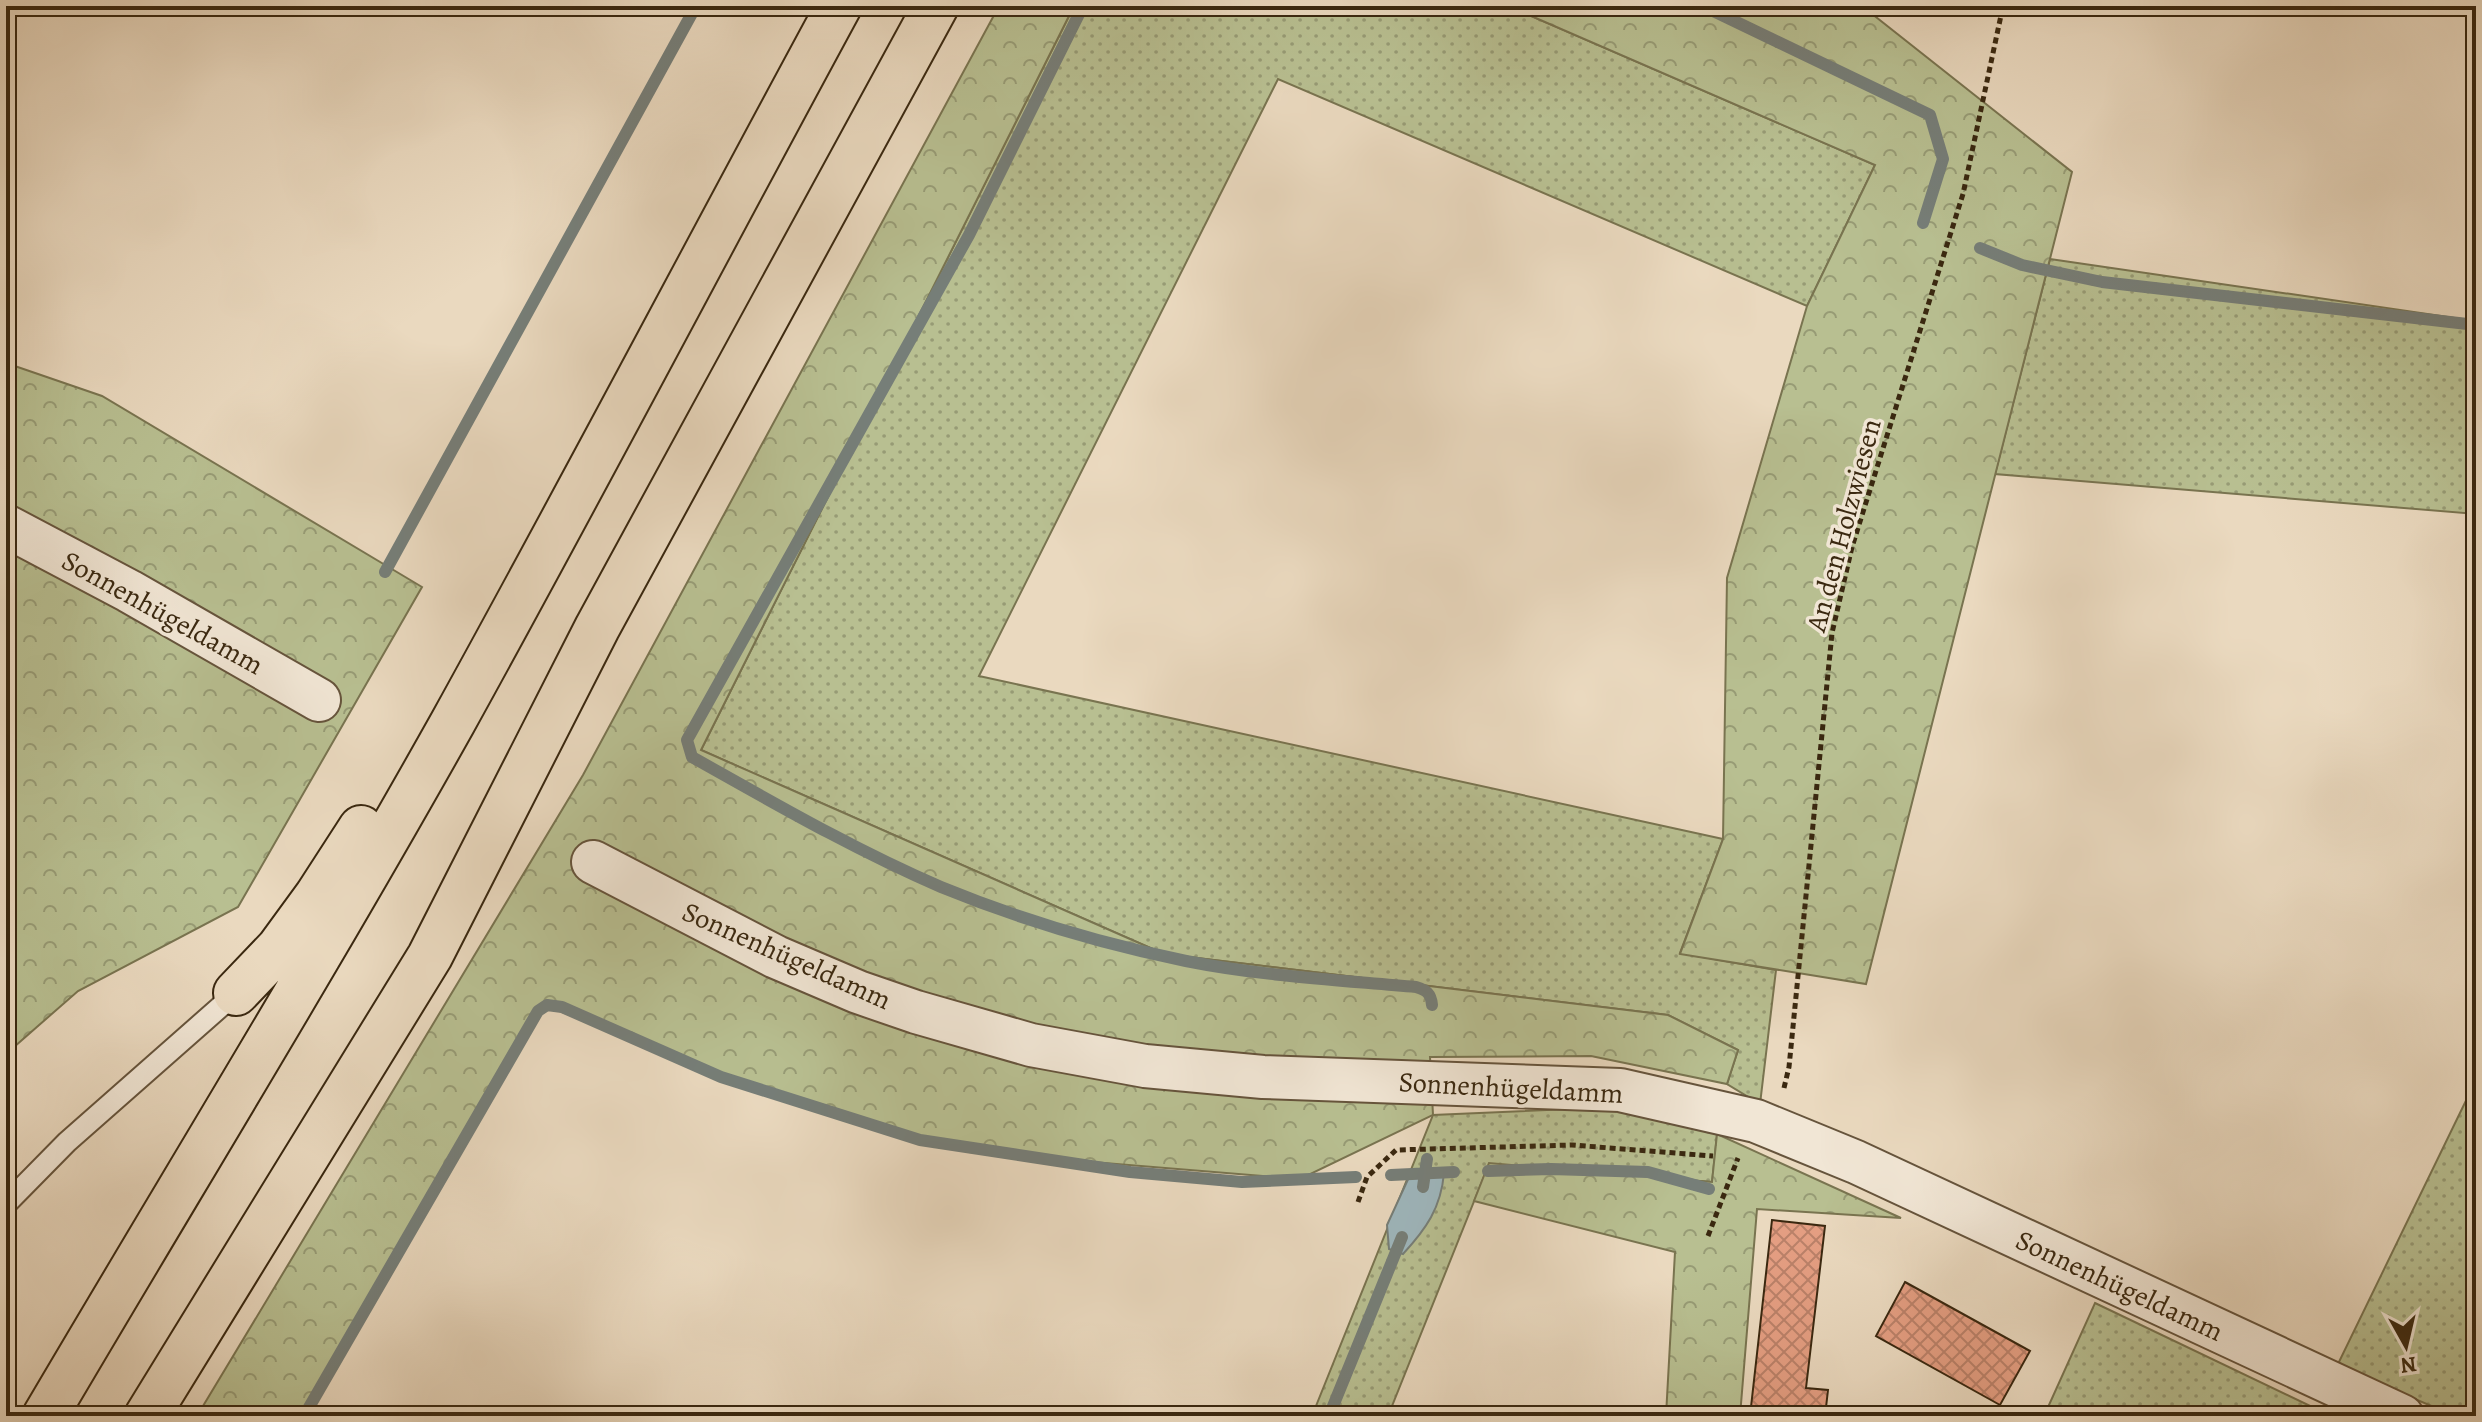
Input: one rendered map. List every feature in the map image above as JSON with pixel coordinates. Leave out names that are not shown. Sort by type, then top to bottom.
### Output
[{"type":"highway","points":[[45,1416],[311,970],[453,720],[839,6]]},
{"type":"highway","points":[[147,1416],[430,956],[597,628],[936,6]]},
{"type":"highway","points":[[236,993],[279,948],[317,896],[353,838],[453,720]]},
{"type":"street","name":"Sonnenhügeldamm","points":[[6,526],[129,591],[319,700]]},
{"type":"street","name":"Sonnenhügeldamm","points":[[593,862],[776,957],[858,992],[1031,1045],[1145,1066],[1263,1077],[1620,1090],[1756,1121],[1856,1162],[2402,1416]]},
{"type":"lane","points":[[6,1204],[67,1142],[236,993]]},
{"type":"path","name":"An den Holzwiesen","points":[[1789,1067],[1832,633],[1852,547],[1963,194],[2003,6]]},
{"type":"path","points":[[1708,1236],[1737,1159],[1756,1121]]},
{"type":"path","points":[[1358,1202],[1367,1177],[1396,1150],[1572,1145],[1655,1149],[1737,1159]]},
{"type":"green space","points":[[999,6],[1074,6],[701,750],[1164,954],[1668,1015],[1738,1050],[1727,1084],[1591,1056],[1430,1057],[1433,1115],[1300,1179],[969,1152],[706,1068],[544,1005],[308,1416],[197,1416],[583,775]]},
{"type":"green space","points":[[1074,6],[1508,6],[1875,165],[1807,306],[1278,79],[979,676],[1723,839],[1680,953],[1776,970],[1760,1104],[1727,1084],[1738,1050],[1668,1015],[1164,954],[701,750]]},
{"type":"green space","points":[[1508,6],[1862,6],[2072,172],[1866,984],[1680,954],[1723,839],[1727,578],[1807,306],[1875,165]]},
{"type":"green space","points":[[2050,259],[2476,321],[2476,514],[1995,474]]},
{"type":"green space","points":[[6,363],[102,396],[422,587],[238,907],[78,991],[6,1054]]},
{"type":"green space","points":[[2476,1080],[2476,1416],[2455,1416],[2337,1366]]},
{"type":"green space","points":[[1615,1107],[1717,1134],[1712,1182],[1489,1164],[1388,1416],[1312,1416],[1433,1115]]},
{"type":"green space","points":[[1717,1134],[1901,1218],[1757,1209],[1740,1416],[1666,1416],[1675,1252],[1474,1201],[1489,1163],[1712,1182]]},
{"type":"green space","points":[[2095,1303],[2331,1416],[2044,1416]]},
{"type":"water","points":[[1444,1173],[1440,1197],[1419,1236],[1403,1254],[1389,1249],[1387,1225],[1410,1175]]},
{"type":"building","points":[[1772,1220],[1825,1226],[1806,1388],[1828,1390],[1825,1416],[1750,1416]]},
{"type":"building","points":[[1905,1282],[2030,1351],[2000,1405],[1876,1336]]},
{"type":"waterway","points":[[385,572],[696,6]]},
{"type":"waterway","points":[[1083,6],[969,235],[687,740],[692,757],[877,858],[941,887],[1031,920],[1124,947],[1214,966],[1416,987],[1427,993],[1432,1005]]},
{"type":"waterway","points":[[1703,6],[1930,115],[1943,159],[1923,223]]},
{"type":"waterway","points":[[1980,248],[2022,265],[2102,282],[2476,325]]},
{"type":"waterway","points":[[304,1416],[538,1011],[547,1005],[562,1007],[721,1077],[920,1140],[1130,1172],[1242,1182],[1356,1177]]},
{"type":"waterway","points":[[1423,1187],[1427,1159]]},
{"type":"waterway","points":[[1488,1171],[1648,1172],[1709,1189]]},
{"type":"waterway","points":[[1391,1175],[1454,1172]]},
{"type":"waterway","points":[[1329,1416],[1402,1237]]}]
